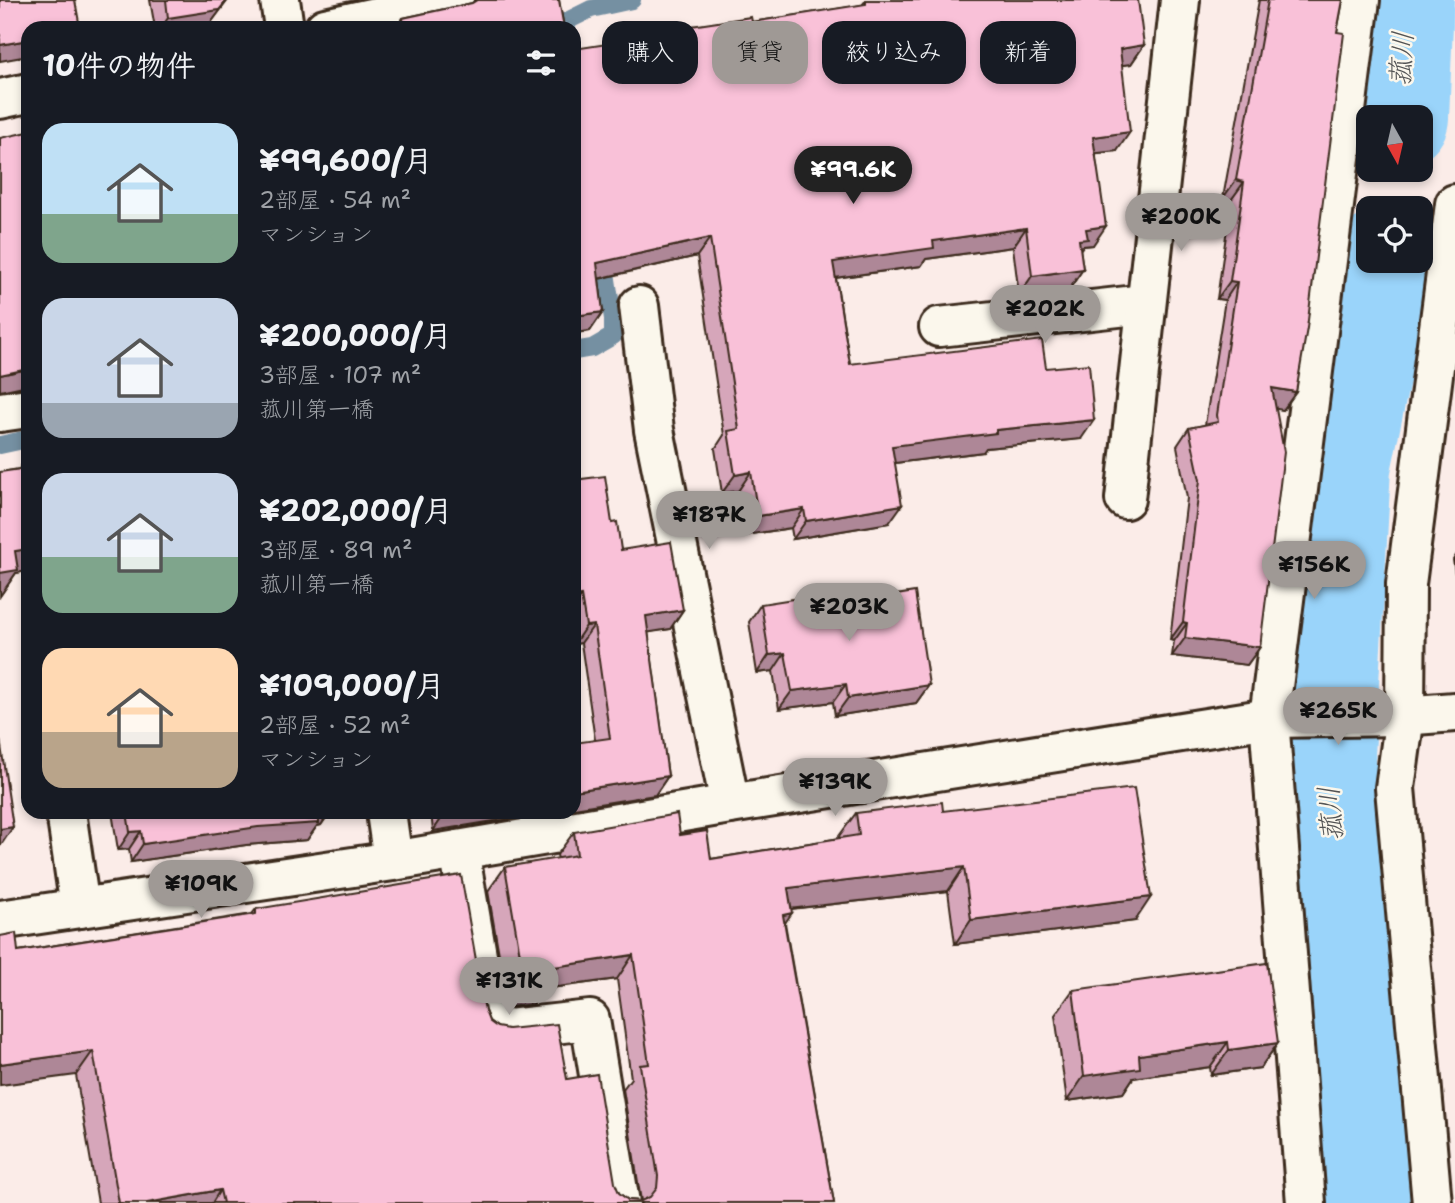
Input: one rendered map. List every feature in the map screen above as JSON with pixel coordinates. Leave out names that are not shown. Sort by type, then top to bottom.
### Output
[{"type":"street","points":[[280,0],[283,21]]},
{"type":"street","points":[[357,21],[454,0]]},
{"type":"street","points":[[1125,499],[1180,0]]},
{"type":"street","points":[[1306,1203],[1272,718],[1360,0]]},
{"type":"street","points":[[0,99],[21,94]]},
{"type":"street","points":[[1432,1203],[1395,788],[1403,715],[1406,584],[1455,204]]},
{"type":"street","points":[[939,327],[1145,304]]},
{"type":"street","points":[[639,306],[654,430],[730,804]]},
{"type":"street","points":[[0,412],[21,409]]},
{"type":"street","points":[[0,920],[393,861],[730,804],[1272,718],[1455,712]]},
{"type":"street","points":[[67,819],[80,908]]},
{"type":"street","points":[[387,819],[393,861]]},
{"type":"street","points":[[458,850],[490,1031],[590,1020],[620,1203]]},
{"type":"building","points":[[0,0],[75,0],[79,21],[21,21],[21,41],[0,45]]},
{"type":"building","points":[[166,0],[227,0],[219,10],[168,18]]},
{"type":"building","points":[[477,0],[559,0],[563,21],[403,21],[403,18]]},
{"type":"building","points":[[866,0],[1138,0],[1144,45],[1120,49],[1130,132],[1093,137],[1106,226],[1086,229],[1088,239],[1079,240],[1083,269],[1032,276],[1026,228],[933,241],[934,248],[833,262],[850,364],[1042,340],[1046,368],[1089,364],[1094,420],[996,430],[996,433],[892,446],[902,505],[806,521],[804,509],[758,516],[751,472],[735,475],[728,431],[739,429],[710,238],[597,263],[603,312],[581,315],[581,48],[602,45],[602,84],[698,84],[698,25],[712,23],[712,84],[808,84],[808,21],[758,21],[866,4]]},
{"type":"building","points":[[1268,0],[1343,0],[1337,32],[1344,33],[1307,328],[1296,392],[1272,388],[1284,452],[1260,647],[1185,638],[1187,623],[1183,622],[1200,480],[1189,428],[1218,422],[1237,282],[1230,281],[1244,182],[1236,180]]},
{"type":"building","points":[[751,17],[752,21],[724,21]]},
{"type":"building","points":[[21,134],[21,370],[0,375],[0,138]]},
{"type":"building","points":[[21,469],[21,550],[15,551],[18,570],[0,573],[0,472]]},
{"type":"building","points":[[605,476],[612,523],[617,522],[621,550],[671,542],[683,610],[646,616],[668,776],[581,790],[581,742],[610,738],[594,625],[586,626],[581,596],[581,479]]},
{"type":"building","points":[[915,592],[929,685],[848,698],[846,684],[792,691],[785,653],[769,655],[761,604],[825,594],[827,606]]},
{"type":"building","points":[[0,739],[13,827],[0,829]]},
{"type":"building","points":[[1134,788],[1151,897],[971,920],[964,867],[788,888],[792,913],[783,915],[834,1203],[223,1203],[220,1190],[147,1203],[119,1203],[93,1051],[0,1064],[0,936],[16,933],[18,951],[256,914],[256,909],[461,875],[489,1021],[497,1027],[508,1029],[557,1024],[567,1079],[597,1074],[615,1183],[619,1193],[628,1200],[641,1201],[650,1197],[657,1188],[658,1176],[640,1065],[649,1064],[633,955],[547,968],[549,981],[525,984],[505,867],[577,855],[574,832],[677,814],[680,835],[707,831],[711,859],[859,835],[856,813],[942,802],[943,811]]},
{"type":"building","points":[[128,819],[319,819],[319,823],[258,827],[143,844],[141,831],[130,832]]},
{"type":"building","points":[[1267,963],[1278,1043],[1229,1050],[1228,1042],[1139,1055],[1140,1068],[1084,1076],[1073,990]]},
{"type":"waterway","points":[[567,21],[591,9],[632,0]]},
{"type":"waterway","name":"菰川","points":[[1400,105],[1404,0]]},
{"type":"waterway","points":[[581,350],[592,348],[613,336],[603,253]]},
{"type":"waterway","name":"菰川","points":[[1361,1203],[1325,754],[1341,467],[1379,273]]},
{"type":"waterway","points":[[0,445],[21,440]]}]
